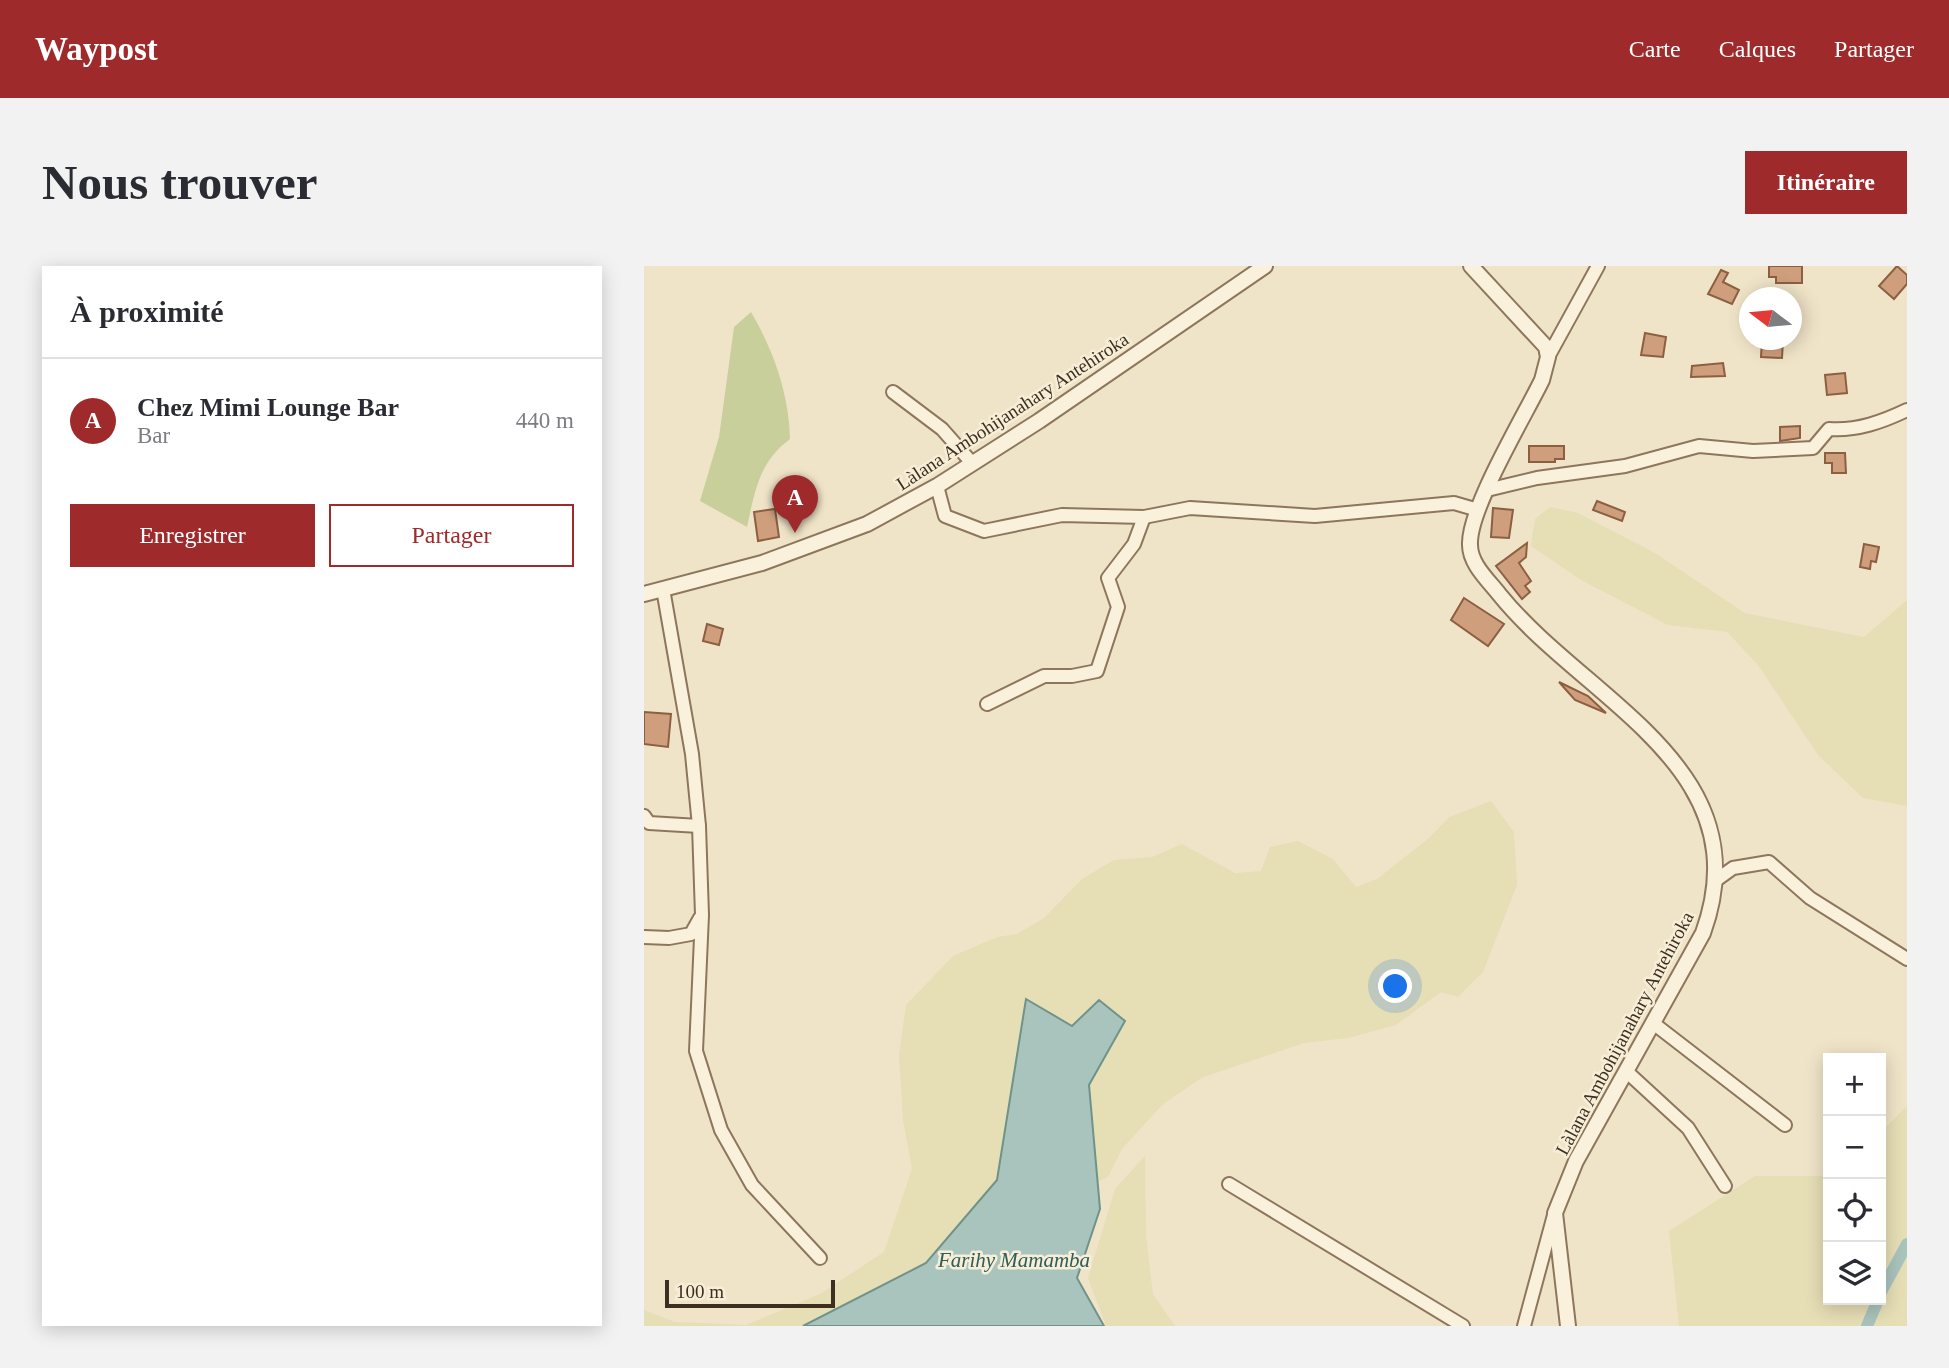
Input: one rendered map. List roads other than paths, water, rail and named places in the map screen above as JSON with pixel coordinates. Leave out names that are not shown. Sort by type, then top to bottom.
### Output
[{"type":"street","points":[[1471,266],[1546,347],[1548,357]]},
{"type":"street","points":[[1548,357],[1598,266]]},
{"type":"street","name":"Làlana Ambohijanahary Antehiroka","points":[[644,594],[812,547],[867,524],[937,486],[1257,268]]},
{"type":"street","name":"Làlana Ambohijanahary Antehiroka","points":[[1548,357],[1542,380],[1473,520],[1469,546],[1479,569],[1511,609],[1645,731],[1689,779],[1709,827],[1715,881],[1711,910],[1703,933],[1576,1161],[1555,1213],[1568,1326]]},
{"type":"street","points":[[893,392],[942,429],[972,463]]},
{"type":"street","points":[[1487,490],[1537,478],[1625,466],[1699,446],[1753,451],[1814,448],[1829,429],[1849,430],[1887,420],[1907,410]]},
{"type":"street","points":[[937,486],[945,516],[984,531],[1062,515],[1144,516],[1190,508],[1315,516],[1454,503],[1478,510]]},
{"type":"street","points":[[986,704],[1044,676],[1072,676],[1097,671],[1118,607],[1108,578],[1134,544],[1144,516]]},
{"type":"street","points":[[663,589],[692,754],[699,827],[702,915],[695,1014],[696,1051],[721,1130],[752,1185],[820,1258]]},
{"type":"street","points":[[644,816],[649,823],[699,827]]},
{"type":"street","points":[[1715,881],[1733,868],[1769,862],[1810,898],[1907,959]]},
{"type":"street","points":[[644,937],[669,938],[691,934],[702,915]]},
{"type":"street","points":[[1653,1023],[1785,1125]]},
{"type":"street","points":[[1626,1071],[1688,1128],[1726,1186]]},
{"type":"street","points":[[1228,1184],[1463,1326]]},
{"type":"street","points":[[1524,1326],[1555,1213]]},
{"type":"water","name":"Farihy Mamamba","points":[[1026,999],[1072,1026],[1099,1000],[1125,1021],[1089,1085],[1100,1209],[1077,1278],[1104,1326],[803,1326],[926,1263],[997,1180]]},
{"type":"waterway","points":[[1886,1283],[1907,1244]]},
{"type":"waterway","points":[[1867,1326],[1876,1305]]},
{"type":"place","name":"Chez Mimi Lounge Bar","points":[[795,533]]}]
